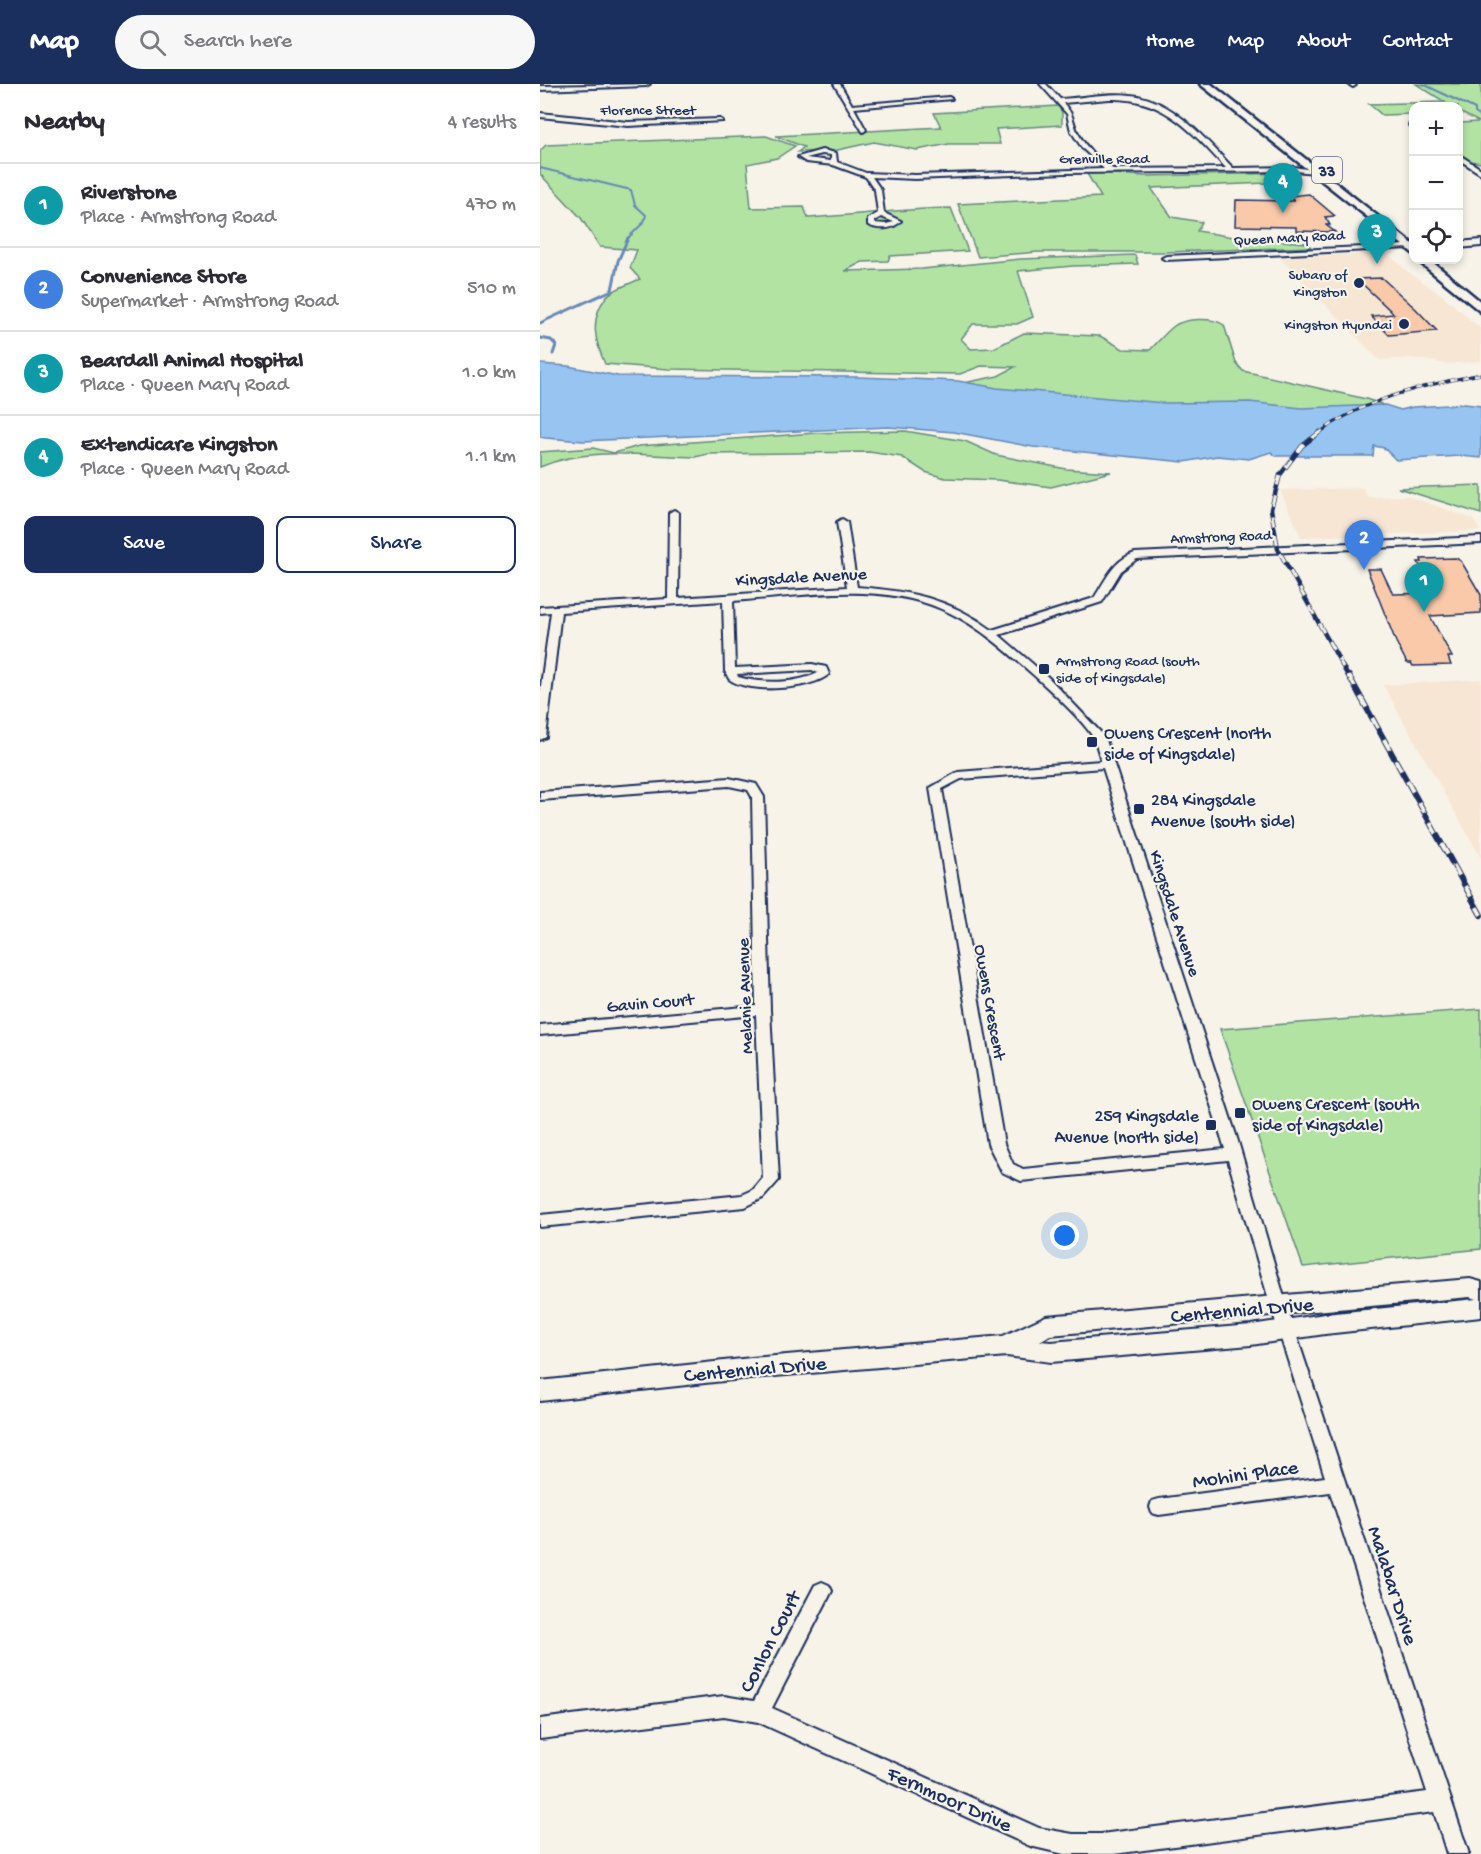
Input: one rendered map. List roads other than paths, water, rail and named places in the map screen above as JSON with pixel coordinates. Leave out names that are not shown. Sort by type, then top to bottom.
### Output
[{"type":"main road","points":[[540,88],[646,84]]},
{"type":"main road","name":"33","points":[[1204,84],[1409,244]]},
{"type":"main road","name":"33","points":[[1218,84],[1225,87],[1409,243]]},
{"type":"main road","points":[[1463,244],[1481,243]]},
{"type":"main road","points":[[1428,264],[1481,308]]},
{"type":"main road","points":[[1446,264],[1481,294]]},
{"type":"main road","name":"Centennial Drive","points":[[1007,1346],[1046,1326],[1279,1307],[1470,1288],[1481,1291]]},
{"type":"main road","name":"Centennial Drive","points":[[540,1390],[752,1368],[1007,1346],[1051,1352],[1287,1330],[1481,1308]]},
{"type":"street","points":[[837,84],[863,130]]},
{"type":"street","points":[[1043,84],[1070,114],[1071,128],[1100,165],[1113,172]]},
{"type":"street","points":[[1060,101],[1126,98],[1147,101],[1188,127],[1232,170]]},
{"type":"street","points":[[850,107],[949,99]]},
{"type":"street","name":"Florence Street","points":[[540,115],[628,124],[720,121]]},
{"type":"street","points":[[834,163],[834,154],[822,152],[801,157],[806,160],[834,163],[864,175],[878,190],[881,214]]},
{"type":"street","points":[[1463,159],[1481,172]]},
{"type":"street","points":[[1294,169],[1304,166],[1304,163]]},
{"type":"street","points":[[1471,165],[1481,164]]},
{"type":"street","points":[[1081,171],[1098,168],[1100,165]]},
{"type":"street","name":"Grenville Road","points":[[864,175],[915,177],[1081,171],[1294,169],[1315,171]]},
{"type":"street","name":"Grenville Road","points":[[894,183],[915,177]]},
{"type":"street","points":[[878,190],[886,186]]},
{"type":"street","name":"Queen Mary Road","points":[[1166,258],[1409,246]]},
{"type":"street","points":[[673,602],[674,513]]},
{"type":"street","points":[[842,522],[852,590]]},
{"type":"street","name":"Armstrong Road","points":[[991,634],[1098,600],[1122,562],[1136,556],[1481,540]]},
{"type":"street","name":"Kingsdale Avenue","points":[[540,610],[852,590],[895,593],[934,602],[963,614],[991,634],[1073,706],[1099,737],[1287,1330]]},
{"type":"street","points":[[728,598],[730,671],[734,679],[752,685],[813,681],[824,674],[822,669],[812,667],[730,671]]},
{"type":"street","points":[[540,737],[542,706],[556,609]]},
{"type":"street","name":"Owens Crescent","points":[[1108,764],[958,776],[936,788],[996,1144],[1007,1168],[1022,1175],[1233,1154]]},
{"type":"street","name":"Melanie Avenue","points":[[540,796],[729,782],[752,787],[758,797],[763,1010],[771,1180],[758,1194],[745,1201],[540,1221]]},
{"type":"street","name":"Gavin Court","points":[[540,1030],[763,1010]]},
{"type":"street","name":"Malabar Drive","points":[[1287,1330],[1458,1854]]},
{"type":"street","name":"Mohini Place","points":[[1159,1507],[1337,1483]]},
{"type":"street","name":"Conlon Court","points":[[759,1712],[822,1591]]},
{"type":"street","name":"Fernmoor Drive","points":[[540,1729],[724,1706],[759,1712],[1038,1838],[1073,1845],[1101,1845],[1441,1801]]},
{"type":"water","points":[[540,364],[568,366],[618,376],[859,377],[958,381],[997,388],[1164,403],[1250,402],[1301,408],[1385,405],[1401,410],[1413,407],[1465,404],[1481,406],[1481,458],[1460,456],[1396,460],[1384,448],[1374,446],[1373,456],[1276,456],[1271,452],[1249,459],[1217,456],[1184,462],[1033,447],[954,432],[888,427],[583,441],[545,438],[540,437]]},
{"type":"waterway","points":[[1423,84],[1475,109],[1475,113],[1481,117]]},
{"type":"waterway","points":[[540,168],[631,190],[635,205],[646,215],[644,222],[628,238]]},
{"type":"waterway","points":[[540,323],[612,290],[618,261],[628,238]]},
{"type":"waterway","points":[[540,338],[551,340],[556,345],[553,354]]},
{"type":"railway","points":[[1318,434],[1355,411],[1375,402],[1417,388],[1481,374]]},
{"type":"railway","points":[[1320,432],[1302,446],[1280,475],[1271,509],[1278,549],[1349,678]]},
{"type":"railway","points":[[1349,676],[1481,915]]},
{"type":"place","name":"Extendicare Kingston","points":[[1283,213]]},
{"type":"place","name":"Beardall Animal Hospital","points":[[1377,264]]},
{"type":"place","name":"Subaru of Kingston","points":[[1359,283]]},
{"type":"place","name":"Kingston Hyundai","points":[[1404,324]]},
{"type":"place","name":"Convenience Store","points":[[1364,570]]},
{"type":"place","name":"Riverstone","points":[[1424,612]]},
{"type":"place","name":"Armstrong Road (south side of Kingsdale)","points":[[1044,669]]},
{"type":"place","name":"Owens Crescent (north side of Kingsdale)","points":[[1092,742]]},
{"type":"place","name":"284 Kingsdale Avenue (south side)","points":[[1139,809]]},
{"type":"place","name":"Owens Crescent (south side of Kingsdale)","points":[[1240,1113]]},
{"type":"place","name":"259 Kingsdale Avenue (north side)","points":[[1211,1125]]}]
